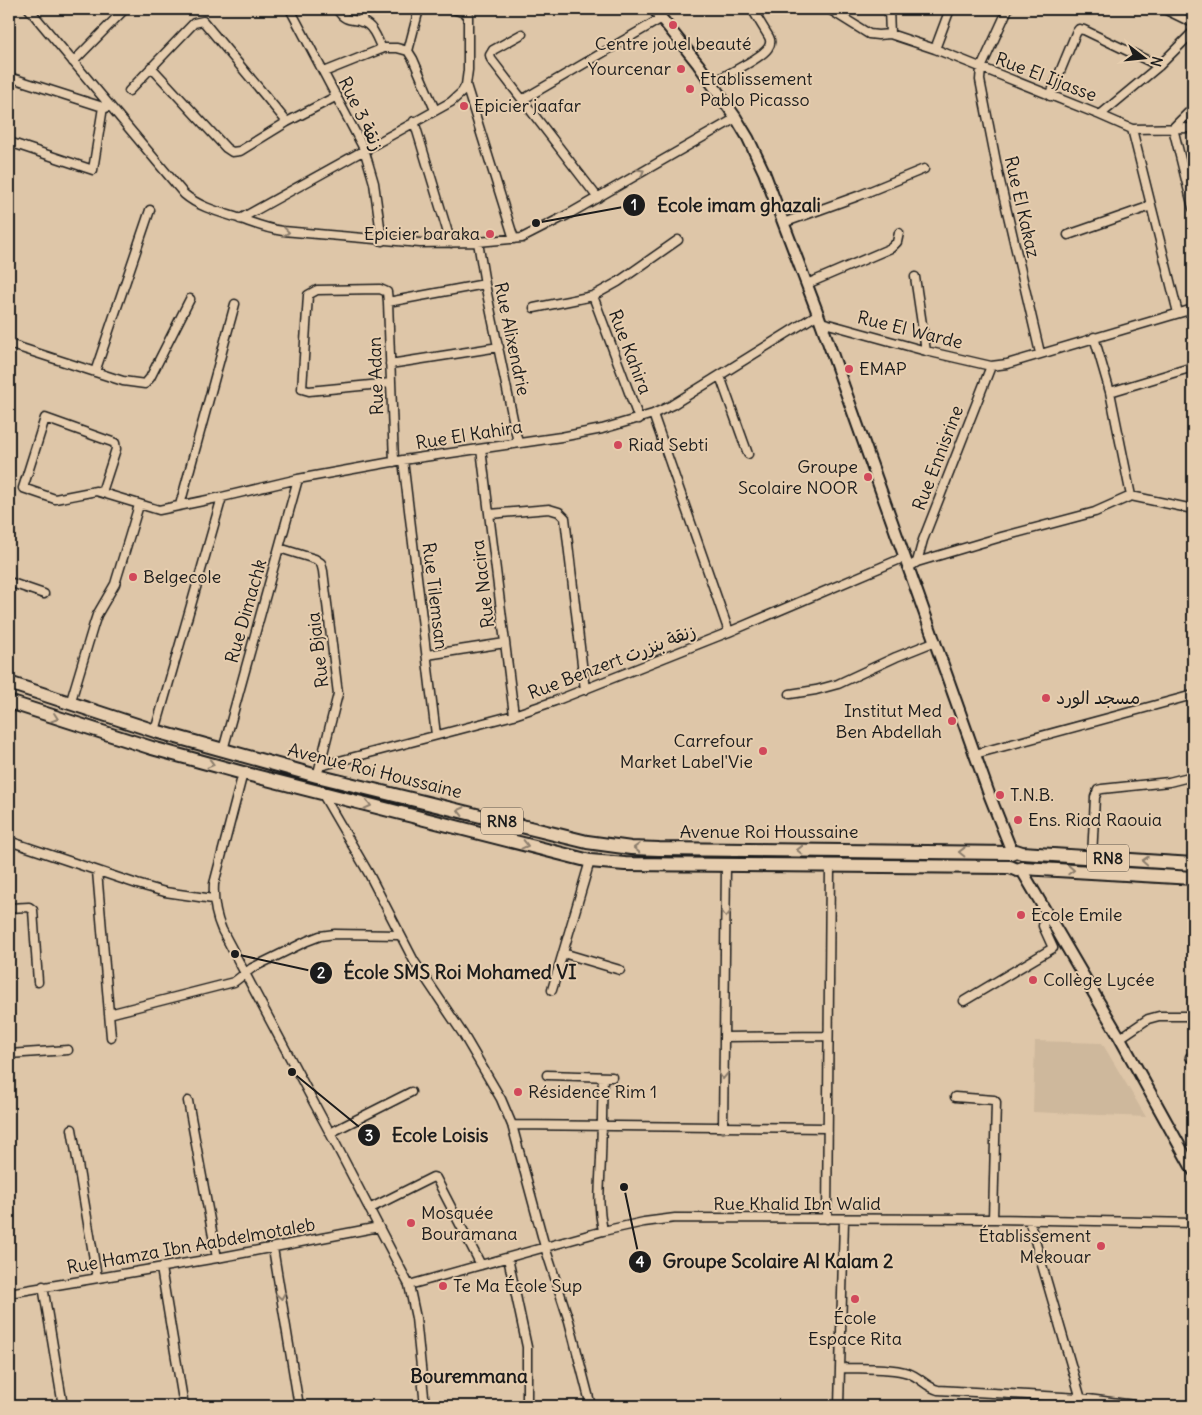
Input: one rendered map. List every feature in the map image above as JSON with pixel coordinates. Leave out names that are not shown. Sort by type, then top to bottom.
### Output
[{"type":"main road","name":"Avenue Roi Houssaine","points":[[9,683],[156,731],[223,750],[319,771],[577,840],[609,846],[650,849],[1015,853],[1193,864]]},
{"type":"main road","name":"Avenue Roi Houssaine","points":[[9,702],[152,748],[243,773],[590,861],[625,864],[1018,868],[1193,878]]},
{"type":"main road","points":[[1015,853],[1007,861],[1018,868]]},
{"type":"street","points":[[29,9],[184,194],[199,204],[266,228],[283,232],[420,243],[478,242],[522,238],[598,198],[736,118]]},
{"type":"street","points":[[73,62],[125,9]]},
{"type":"street","name":"Rue 3 زنقة","points":[[290,9],[364,149],[374,183],[382,241]]},
{"type":"street","points":[[337,9],[346,19],[367,24],[382,49]]},
{"type":"street","points":[[361,22],[365,9]]},
{"type":"street","points":[[419,9],[408,51],[435,110]]},
{"type":"street","points":[[240,218],[451,102],[462,92],[466,85],[468,70],[468,12],[453,9]]},
{"type":"street","points":[[654,9],[698,64],[736,118],[764,172],[820,318],[905,557],[913,565],[936,641],[975,754],[1015,853]]},
{"type":"street","points":[[711,84],[760,55],[770,45],[769,37],[752,9]]},
{"type":"street","name":"Rue El Ijjasse","points":[[829,9],[869,34],[878,36],[890,34],[935,49],[1050,96],[1100,114],[1132,130],[1193,128]]},
{"type":"street","points":[[889,9],[890,34]]},
{"type":"street","points":[[935,49],[950,9]]},
{"type":"street","points":[[981,68],[1008,9]]},
{"type":"street","points":[[1166,9],[1193,23]]},
{"type":"street","points":[[522,100],[662,18]]},
{"type":"street","points":[[129,91],[194,22],[203,21],[287,122]]},
{"type":"street","points":[[1050,96],[1079,29],[1159,66]]},
{"type":"street","points":[[1100,114],[1159,66],[1193,32]]},
{"type":"street","points":[[522,34],[493,50],[490,55],[493,63],[598,198]]},
{"type":"street","points":[[324,72],[382,49],[397,48],[408,51]]},
{"type":"street","points":[[151,67],[226,148],[232,152],[240,151],[287,122],[337,96]]},
{"type":"street","name":"Rue El Kakaz","points":[[981,68],[980,80],[999,177],[1040,352]]},
{"type":"street","points":[[9,77],[115,111]]},
{"type":"street","points":[[466,85],[514,239]]},
{"type":"street","points":[[9,142],[93,170],[103,107]]},
{"type":"street","points":[[1193,108],[1173,128],[1193,208]]},
{"type":"street","points":[[414,121],[451,243]]},
{"type":"street","points":[[1132,130],[1178,313]]},
{"type":"street","points":[[783,223],[858,196],[924,169]]},
{"type":"street","points":[[1068,235],[1151,206]]},
{"type":"street","points":[[96,372],[150,210]]},
{"type":"street","points":[[807,284],[891,248],[897,242],[899,233]]},
{"type":"street","points":[[534,308],[592,296],[618,282],[678,240]]},
{"type":"street","name":"Rue Alixendrie","points":[[478,242],[518,442]]},
{"type":"street","points":[[915,277],[926,351]]},
{"type":"street","points":[[388,302],[485,284]]},
{"type":"street","name":"Rue Adan","points":[[391,383],[304,391],[301,387],[308,295],[310,293],[317,290],[380,289],[385,290],[388,294],[391,383],[399,461]]},
{"type":"street","name":"Rue Kahira","points":[[592,296],[639,419]]},
{"type":"street","points":[[9,344],[96,372],[142,384],[147,382],[190,299]]},
{"type":"street","points":[[180,505],[235,304]]},
{"type":"street","points":[[991,366],[1007,364],[1040,352],[1193,309]]},
{"type":"street","name":"Rue El Warde","points":[[820,318],[926,351],[991,366]]},
{"type":"street","name":"Rue El Kahira","points":[[102,492],[159,510],[298,479],[602,429],[653,414],[820,318]]},
{"type":"street","points":[[1094,337],[1110,392],[1130,496]]},
{"type":"street","points":[[390,364],[499,347]]},
{"type":"street","name":"Rue Ennisrine","points":[[913,565],[991,366]]},
{"type":"street","points":[[1110,392],[1193,366]]},
{"type":"street","points":[[720,376],[748,454]]},
{"type":"street","points":[[653,414],[728,632]]},
{"type":"street","points":[[46,418],[116,443],[116,449],[102,492],[91,491],[55,499],[23,488],[46,418]]},
{"type":"street","name":"Rue Nacira","points":[[481,449],[514,715]]},
{"type":"street","name":"Rue Tilemsan","points":[[399,461],[427,655],[436,735]]},
{"type":"street","name":"Rue Dimachk","points":[[223,750],[298,479]]},
{"type":"street","points":[[913,565],[1001,537],[1095,512],[1130,496],[1193,509]]},
{"type":"street","points":[[156,731],[222,497]]},
{"type":"street","points":[[70,704],[97,615],[115,584],[139,505]]},
{"type":"street","points":[[490,514],[549,509],[559,512],[566,518],[585,690]]},
{"type":"street","name":"Rue Bjaia","points":[[279,548],[315,559],[321,563],[323,571],[338,694],[319,771]]},
{"type":"street","name":"Rue Benzert زنقة بنزرت","points":[[319,771],[436,735],[514,715],[585,690],[905,557]]},
{"type":"street","points":[[9,582],[44,594]]},
{"type":"street","points":[[790,694],[838,684],[936,641]]},
{"type":"street","points":[[427,655],[505,643]]},
{"type":"street","points":[[975,754],[1193,695]]},
{"type":"street","points":[[243,773],[217,870],[213,899],[215,914],[409,1285],[416,1318],[425,1406]]},
{"type":"street","points":[[1092,857],[1095,797],[1098,790],[1176,782],[1193,776]]},
{"type":"street","points":[[322,793],[369,874],[399,935],[419,969],[463,1034],[501,1099],[512,1125],[545,1247],[569,1321],[590,1406]]},
{"type":"street","points":[[9,841],[165,892],[213,899]]},
{"type":"street","points":[[552,990],[590,861]]},
{"type":"street","points":[[723,1128],[726,865]]},
{"type":"street","points":[[827,1219],[830,866]]},
{"type":"street","points":[[1018,868],[1120,1038],[1193,1170]]},
{"type":"street","points":[[98,870],[111,1037]]},
{"type":"street","points":[[9,908],[29,907],[33,910],[38,982]]},
{"type":"street","points":[[964,1001],[1053,948],[1043,926],[1046,913]]},
{"type":"street","points":[[109,1014],[234,982],[246,973],[307,940],[320,936],[335,934],[399,935]]},
{"type":"street","points":[[563,953],[620,970]]},
{"type":"street","points":[[1120,1038],[1148,1019],[1159,1016],[1193,1016]]},
{"type":"street","points":[[724,1036],[828,1036]]},
{"type":"street","points":[[9,1054],[68,1050]]},
{"type":"street","points":[[547,1075],[612,1077]]},
{"type":"street","points":[[603,1077],[598,1209],[603,1231]]},
{"type":"street","points":[[330,1133],[411,1092]]},
{"type":"street","points":[[955,1098],[994,1100],[996,1102],[994,1219]]},
{"type":"street","points":[[188,1101],[217,1258]]},
{"type":"street","points":[[512,1125],[827,1128]]},
{"type":"street","points":[[72,1129],[97,1277]]},
{"type":"street","points":[[369,1209],[432,1177],[436,1178],[481,1266]]},
{"type":"street","name":"Rue Khalid Ibn Walid","points":[[409,1285],[603,1231],[644,1222],[675,1218],[994,1219],[1193,1223]]},
{"type":"street","points":[[839,1406],[844,1220]]},
{"type":"street","points":[[1029,1220],[1082,1402]]},
{"type":"street","name":"Rue Hamza Ibn Aabdelmotaleb","points":[[9,1293],[97,1277],[161,1268],[378,1228]]},
{"type":"street","points":[[273,1248],[299,1406]]},
{"type":"street","points":[[508,1258],[527,1347],[527,1406]]},
{"type":"street","points":[[161,1268],[184,1406]]},
{"type":"street","points":[[43,1286],[63,1406]]},
{"type":"street","points":[[840,1368],[900,1371],[910,1374],[930,1388],[938,1390],[1142,1406]]},
{"type":"shaded area","points":[[1035,1041],[1102,1043],[1146,1117],[1033,1112]]},
{"type":"place","name":"Centre jouel beauté","points":[[673,25]]},
{"type":"place","name":"Yourcenar","points":[[681,69]]},
{"type":"place","name":"Etablissement Pablo Picasso","points":[[690,89]]},
{"type":"place","name":"Epicier jaafar","points":[[464,106]]},
{"type":"place","name":"Ecole imam ghazali","points":[[536,223]]},
{"type":"place","name":"Epicier baraka","points":[[490,234]]},
{"type":"place","name":"EMAP","points":[[849,369]]},
{"type":"place","name":"Riad Sebti","points":[[618,445]]},
{"type":"place","name":"Groupe Scolaire NOOR","points":[[868,477]]},
{"type":"place","name":"Belgecole","points":[[133,577]]},
{"type":"place","name":"مسجد الورد","points":[[1046,698]]},
{"type":"place","name":"Institut Med Ben Abdellah","points":[[952,721]]},
{"type":"place","name":"Carrefour Market Label'Vie","points":[[763,751]]},
{"type":"place","name":"T.N.B.","points":[[1000,795]]},
{"type":"place","name":"Ens. Riad Raouia","points":[[1018,820]]},
{"type":"place","name":"Ecole Emile","points":[[1021,915]]},
{"type":"place","name":"École SMS Roi Mohamed VI","points":[[235,954]]},
{"type":"place","name":"Collège Lycée","points":[[1033,980]]},
{"type":"place","name":"Ecole Loisis","points":[[292,1072]]},
{"type":"place","name":"Résidence Rim 1","points":[[518,1092]]},
{"type":"place","name":"Groupe Scolaire Al Kalam 2","points":[[624,1187]]},
{"type":"place","name":"Mosquée Bouramana","points":[[411,1223]]},
{"type":"place","name":"Établissement Mekouar","points":[[1101,1246]]},
{"type":"place","name":"Te Ma École Sup","points":[[443,1286]]},
{"type":"place","name":"École Espace Rita","points":[[855,1299]]},
{"type":"district","name":"Bouremmana","points":[[469,1376]]}]
